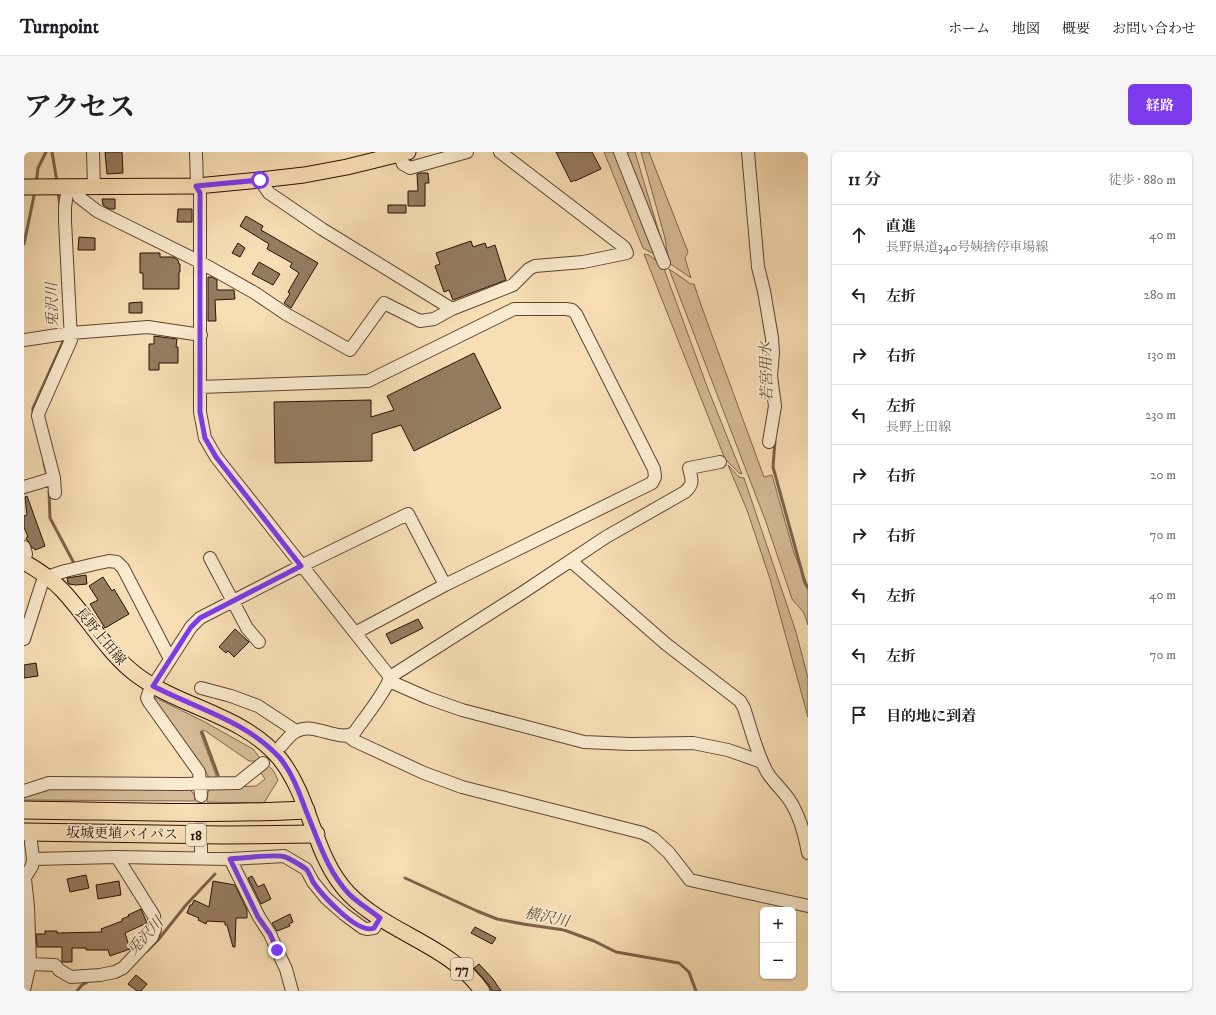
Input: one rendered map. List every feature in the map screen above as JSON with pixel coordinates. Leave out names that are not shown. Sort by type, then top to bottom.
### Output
[{"type":"highway","name":"坂城更埴バイパス","points":[[24,810],[154,812],[279,812],[306,810]]},
{"type":"highway","name":"坂城更埴バイパス","points":[[27,837],[316,834]]},
{"type":"main road","points":[[25,187],[196,186],[304,175],[347,167],[401,153]]},
{"type":"main road","name":"長野上田線","points":[[24,562],[47,577],[66,594],[115,655],[137,675],[153,686],[225,719],[243,729],[280,758],[298,789],[324,856],[341,884],[350,894],[380,918],[455,964],[473,979],[482,991]]},
{"type":"street","points":[[93,152],[94,187]]},
{"type":"street","points":[[196,152],[196,186],[200,193],[201,422],[205,438],[216,457],[355,633],[389,679],[428,698],[462,710],[584,742],[630,744],[693,743],[715,747],[762,762]]},
{"type":"street","points":[[401,153],[403,164],[410,168],[467,152]]},
{"type":"street","points":[[70,187],[79,197],[97,210],[200,262],[255,293],[286,314],[350,350],[384,303],[420,321],[434,320],[452,309],[513,285],[529,269],[535,266],[583,262],[627,253],[624,247],[602,229],[500,152]]},
{"type":"street","points":[[620,152],[664,263]]},
{"type":"street","points":[[748,152],[758,267],[764,291],[772,338],[773,353],[771,376],[775,406],[769,442]]},
{"type":"street","points":[[260,180],[269,193],[322,229],[452,309]]},
{"type":"street","points":[[55,493],[54,478],[38,416],[71,340],[67,334],[65,207],[70,187]]},
{"type":"street","points":[[200,387],[368,382],[514,309],[572,310],[576,314],[654,469],[655,477],[652,483],[445,585],[355,633]]},
{"type":"street","points":[[24,340],[67,334],[148,327],[201,335]]},
{"type":"street","points":[[348,736],[354,733],[389,679],[606,537],[690,488],[692,482],[689,468],[720,462]]},
{"type":"street","points":[[24,487],[54,478]]},
{"type":"street","points":[[201,796],[199,772],[147,699],[148,694],[170,659],[191,627],[200,618],[301,566],[408,514],[445,585]]},
{"type":"street","points":[[24,547],[26,554],[24,562]]},
{"type":"street","points":[[210,558],[247,628],[259,642]]},
{"type":"street","points":[[570,560],[666,644],[740,702],[744,708],[762,762],[768,774],[790,800],[801,828],[808,853]]},
{"type":"street","points":[[24,639],[42,583],[47,577],[65,571],[109,561],[117,562],[123,568],[170,659]]},
{"type":"street","points":[[201,688],[231,696],[258,706],[296,731]]},
{"type":"street","points":[[281,746],[296,731],[310,729],[348,736],[355,741],[424,773],[462,787],[643,833],[654,838],[669,853],[690,880],[808,906]]},
{"type":"street","points":[[24,791],[49,783],[238,783],[263,763]]},
{"type":"street","points":[[24,990],[30,964],[28,907],[24,879],[32,866],[34,859],[27,837]]},
{"type":"street","points":[[201,844],[201,858]]},
{"type":"street","points":[[34,859],[230,859],[284,856],[306,869],[313,882],[326,898],[363,928],[374,928],[380,918]]},
{"type":"street","points":[[30,964],[55,965],[59,970],[71,977],[100,975],[115,972],[123,968],[152,937],[155,929],[154,916],[118,858]]},
{"type":"street","points":[[230,859],[258,917],[270,934],[286,969],[292,991]]},
{"type":"shaded area","points":[[604,152],[616,152],[659,257],[643,248]]},
{"type":"shaded area","points":[[626,152],[635,152],[661,239]]},
{"type":"shaded area","points":[[641,152],[649,152],[688,252],[685,258],[691,278],[669,263],[665,238]]},
{"type":"shaded area","points":[[644,254],[649,255],[663,266],[708,389],[742,474],[739,473],[725,459]]},
{"type":"shaded area","points":[[669,269],[691,284],[694,284],[764,477],[772,475],[794,553],[808,586],[808,625],[804,613],[792,599],[766,522]]},
{"type":"shaded area","points":[[728,465],[739,477],[744,478],[796,632],[808,678],[808,717],[770,579],[747,510]]},
{"type":"shaded area","points":[[154,697],[203,721],[253,749],[260,758],[256,761],[249,761],[204,730],[200,732],[216,775],[216,779],[209,778],[205,770],[171,726],[153,698]]},
{"type":"shaded area","points":[[267,765],[273,770],[278,780],[264,803],[207,802],[208,792],[211,788],[256,786],[265,779],[260,771]]},
{"type":"shaded area","points":[[48,788],[189,789],[194,794],[195,801],[24,800],[24,796]]},
{"type":"building","points":[[105,152],[122,152],[123,173],[107,174]]},
{"type":"building","points":[[556,152],[592,152],[601,169],[571,182]]},
{"type":"building","points":[[428,173],[429,183],[425,183],[425,206],[408,206],[408,191],[418,191],[417,174]]},
{"type":"building","points":[[102,199],[115,199],[115,209],[109,209],[103,205]]},
{"type":"building","points":[[388,205],[406,205],[406,213],[388,213]]},
{"type":"building","points":[[178,209],[192,209],[192,222],[177,222]]},
{"type":"building","points":[[246,216],[263,226],[261,230],[318,263],[291,308],[284,303],[290,294],[288,292],[299,273],[290,267],[292,263],[267,249],[269,244],[240,226]]},
{"type":"building","points":[[79,237],[95,238],[95,250],[78,250]]},
{"type":"building","points":[[471,241],[473,247],[485,243],[487,248],[495,245],[506,280],[453,300],[449,290],[444,292],[435,266],[440,264],[436,253]]},
{"type":"building","points":[[238,243],[245,248],[240,257],[232,253]]},
{"type":"building","points":[[140,253],[160,253],[160,257],[173,257],[178,260],[180,264],[179,289],[143,289],[143,273],[140,273]]},
{"type":"building","points":[[259,262],[280,274],[273,285],[252,274]]},
{"type":"building","points":[[208,277],[212,277],[217,280],[217,290],[234,290],[235,299],[215,300],[216,321],[208,321]]},
{"type":"building","points":[[142,302],[142,313],[129,313],[129,303]]},
{"type":"building","points":[[154,336],[177,339],[176,347],[178,347],[178,363],[159,363],[159,370],[149,370],[149,344],[154,344]]},
{"type":"building","points":[[474,353],[501,408],[414,451],[401,425],[372,434],[372,461],[275,463],[274,402],[371,400],[371,417],[394,410],[387,396]]},
{"type":"building","points":[[27,496],[45,546],[35,550],[26,538],[28,537],[24,527],[24,516],[27,515],[25,497]]},
{"type":"building","points":[[86,575],[87,584],[76,585],[68,583],[67,578]]},
{"type":"building","points":[[103,577],[112,591],[114,589],[129,614],[105,628],[90,604],[98,600],[89,586]]},
{"type":"building","points":[[418,619],[423,628],[391,644],[386,634]]},
{"type":"building","points":[[235,629],[249,642],[234,657],[228,651],[226,653],[219,647]]},
{"type":"building","points":[[36,663],[38,676],[24,678],[24,665]]},
{"type":"building","points":[[86,875],[89,888],[70,892],[67,879]]},
{"type":"building","points":[[252,876],[258,887],[264,884],[271,899],[261,904],[248,878]]},
{"type":"building","points":[[119,881],[121,895],[98,899],[96,885]]},
{"type":"building","points":[[213,881],[235,885],[247,910],[247,918],[236,918],[235,947],[233,947],[225,922],[207,921],[206,924],[198,920],[199,918],[187,913],[194,900],[209,907]]},
{"type":"building","points":[[141,909],[147,923],[125,933],[130,949],[110,956],[108,950],[86,950],[86,948],[72,948],[72,962],[62,962],[62,947],[37,947],[36,934],[45,934],[45,931],[57,931],[57,933],[102,932],[101,929],[122,921],[122,919],[129,916],[128,915]]},
{"type":"building","points":[[290,914],[293,922],[289,924],[290,926],[277,931],[272,923]]},
{"type":"building","points":[[475,927],[496,938],[492,944],[471,933]]},
{"type":"building","points":[[479,964],[493,979],[501,991],[492,991],[489,985],[474,968]]},
{"type":"building","points":[[136,975],[147,984],[141,991],[137,991],[128,984]]},
{"type":"waterway","points":[[36,184],[38,168],[46,152]]},
{"type":"waterway","name":"兎沢川","points":[[52,152],[57,182]]},
{"type":"waterway","points":[[24,244],[35,191]]},
{"type":"waterway","name":"兎沢川","points":[[58,192],[60,206]]},
{"type":"waterway","name":"兎沢川","points":[[33,417],[33,408],[65,337]]},
{"type":"waterway","name":"若宮用水","points":[[775,441],[773,467],[805,583],[808,588]]},
{"type":"waterway","name":"兎沢川","points":[[44,463],[47,475]]},
{"type":"waterway","name":"兎沢川","points":[[49,491],[50,518],[75,565]]},
{"type":"waterway","name":"兎沢川","points":[[202,732],[218,775]]},
{"type":"waterway","name":"兎沢川","points":[[147,951],[158,940],[186,905],[215,874]]},
{"type":"waterway","name":"横沢川","points":[[405,878],[497,919],[564,930],[594,941],[616,952],[679,963],[689,972],[696,991]]},
{"type":"waterway","name":"兎沢川","points":[[77,991],[82,985],[89,981]]},
{"type":"tunnel","points":[[201,796],[201,841]]},
{"type":"route","points":[[260,180],[196,186],[200,193],[201,422],[205,438],[216,457],[301,566],[200,618],[191,627],[153,686],[167,694],[225,719],[243,729],[255,736],[280,758],[298,789],[324,856],[335,876],[350,894],[380,918],[374,928],[363,928],[326,898],[313,882],[306,869],[284,856],[230,859],[258,917],[270,934],[277,950]]}]
